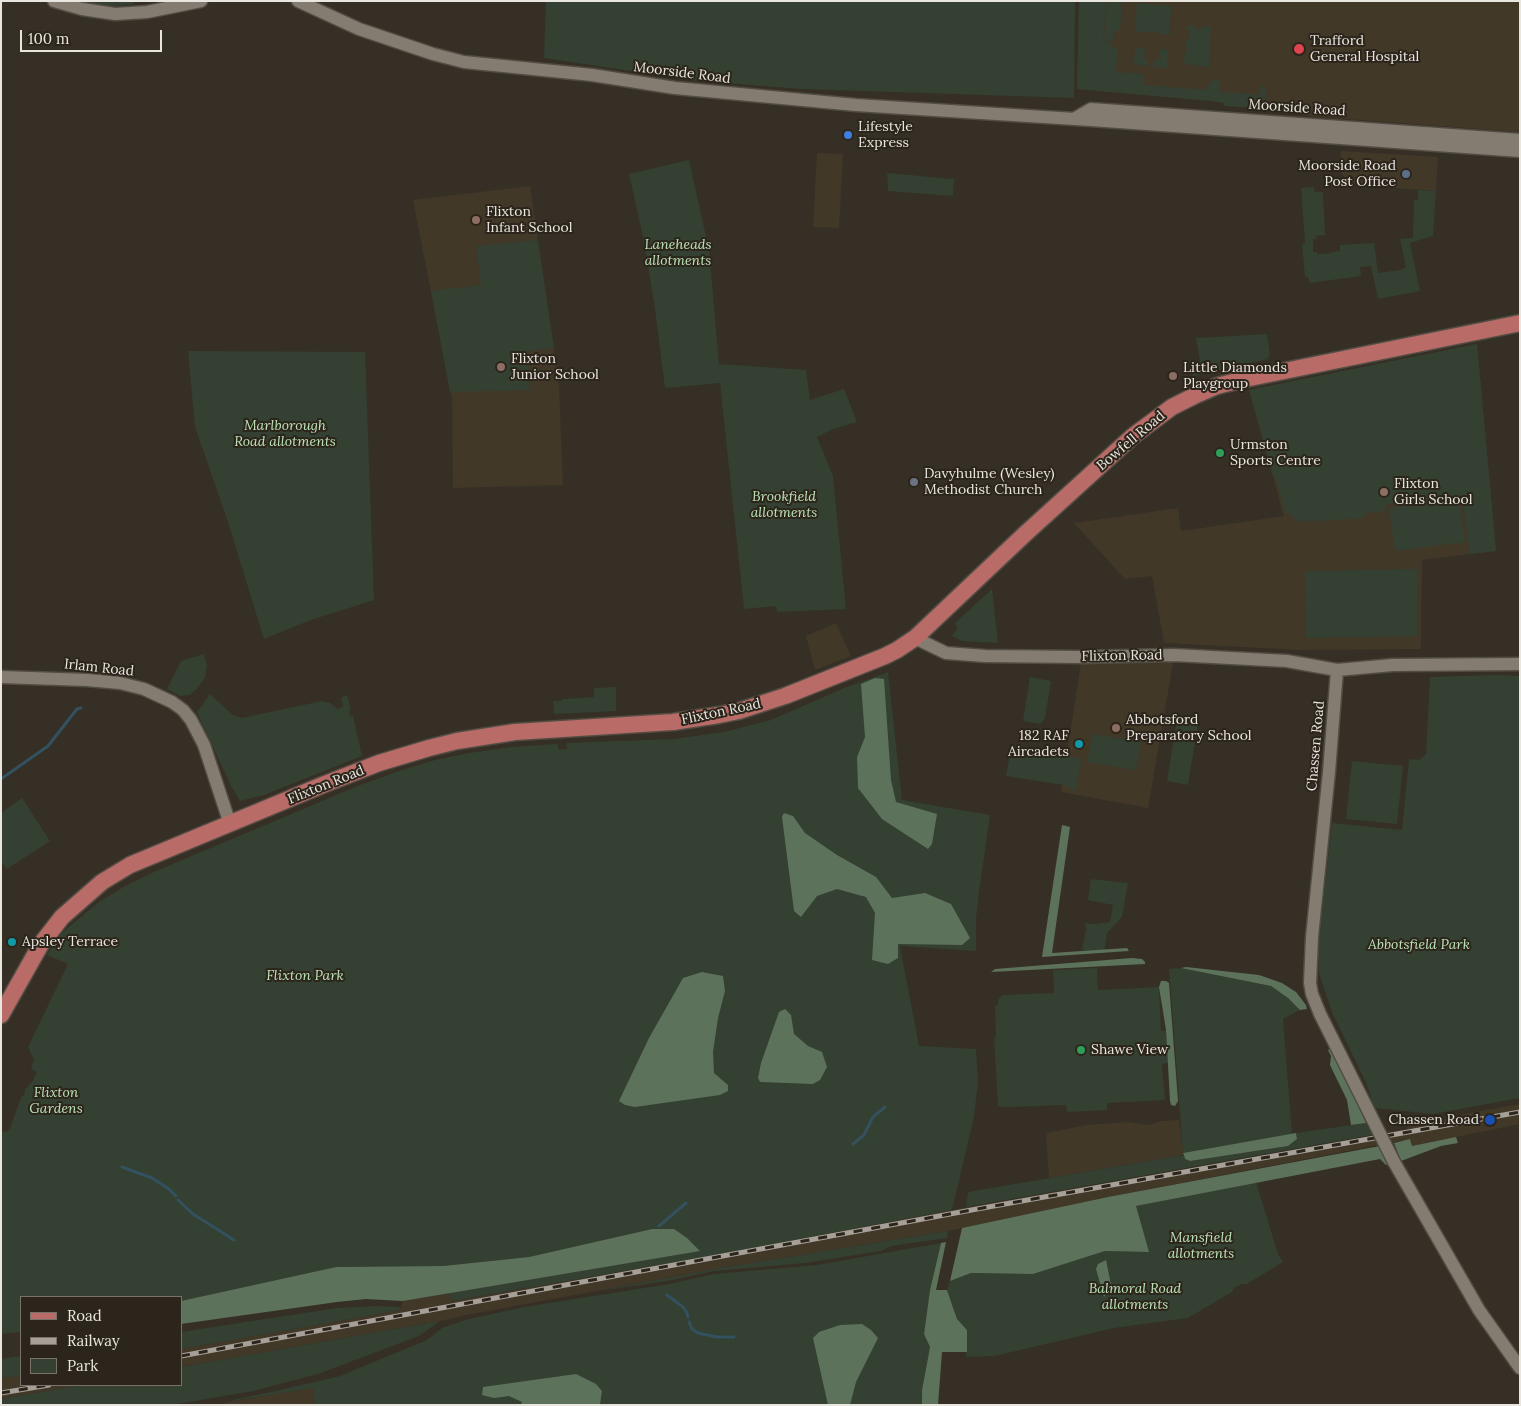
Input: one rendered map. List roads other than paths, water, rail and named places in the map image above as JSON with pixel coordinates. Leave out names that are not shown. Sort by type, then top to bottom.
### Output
[{"type":"main road","name":"Bowfell Road","points":[[915,638],[1025,534],[1133,436],[1180,403],[1217,386],[1245,378],[1520,323]]},
{"type":"main road","name":"Flixton Road","points":[[1,1015],[32,958],[68,911],[102,882],[130,865],[379,763],[403,755],[457,741],[515,732],[673,722],[739,711],[785,696],[885,656],[915,638]]},
{"type":"street","points":[[54,1],[90,11],[115,14],[147,12],[200,1]]},
{"type":"street","name":"Moorside Road","points":[[298,1],[359,29],[433,54],[464,62],[592,75],[717,93],[856,105],[1074,119],[1166,120],[1514,145]]},
{"type":"street","name":"Flixton Road","points":[[915,638],[938,650],[958,655],[1044,657],[1174,655],[1286,661],[1336,670],[1393,666],[1520,664]]},
{"type":"street","name":"Chassen Road","points":[[1336,670],[1329,772],[1312,937],[1310,983],[1312,994],[1394,1162],[1479,1310],[1520,1368]]},
{"type":"street","name":"Irlam Road","points":[[1,677],[120,683],[144,689],[172,702],[183,710],[191,720],[204,745],[230,824]]},
{"type":"waterway","points":[[1,779],[48,746],[77,709],[81,708]]},
{"type":"waterway","points":[[853,1144],[864,1135],[873,1117],[885,1107]]},
{"type":"waterway","points":[[122,1167],[152,1178],[176,1196]]},
{"type":"waterway","points":[[178,1200],[193,1214],[234,1240]]},
{"type":"waterway","points":[[659,1226],[686,1203]]},
{"type":"waterway","points":[[667,1295],[683,1307],[688,1317]]},
{"type":"waterway","points":[[689,1322],[692,1329],[698,1333],[717,1337],[734,1337]]},
{"type":"railway","points":[[182,1356],[977,1209],[1520,1112]]},
{"type":"railway","points":[[1,1393],[43,1386]]},
{"type":"place","name":"Trafford General Hospital","points":[[1299,49]]},
{"type":"place","name":"Lifestyle Express","points":[[848,135]]},
{"type":"place","name":"Moorside Road Post Office","points":[[1406,174]]},
{"type":"place","name":"Flixton Infant School","points":[[476,220]]},
{"type":"place","name":"Flixton Junior School","points":[[501,367]]},
{"type":"place","name":"Little Diamonds Playgroup","points":[[1173,376]]},
{"type":"place","name":"Urmston Sports Centre","points":[[1220,453]]},
{"type":"place","name":"Davyhulme (Wesley) Methodist Church","points":[[914,482]]},
{"type":"place","name":"Flixton Girls School","points":[[1384,492]]},
{"type":"place","name":"Abbotsford Preparatory School","points":[[1116,728]]},
{"type":"place","name":"182 RAF Aircadets","points":[[1079,744]]},
{"type":"place","name":"Apsley Terrace","points":[[12,942]]},
{"type":"place","name":"Shawe View","points":[[1081,1050]]},
{"type":"place","name":"Chassen Road","points":[[1490,1120]]},
{"type":"park label","name":"Laneheads allotments","points":[[678,254]]},
{"type":"park label","name":"Marlborough Road allotments","points":[[285,434]]},
{"type":"park label","name":"Brookfield allotments","points":[[784,506]]},
{"type":"park label","name":"Abbotsfield Park","points":[[1419,945]]},
{"type":"park label","name":"Flixton Park","points":[[305,976]]},
{"type":"park label","name":"Flixton Gardens","points":[[56,1102]]},
{"type":"park label","name":"Mansfield allotments","points":[[1201,1246]]},
{"type":"park label","name":"Balmoral Road allotments","points":[[1135,1298]]}]
